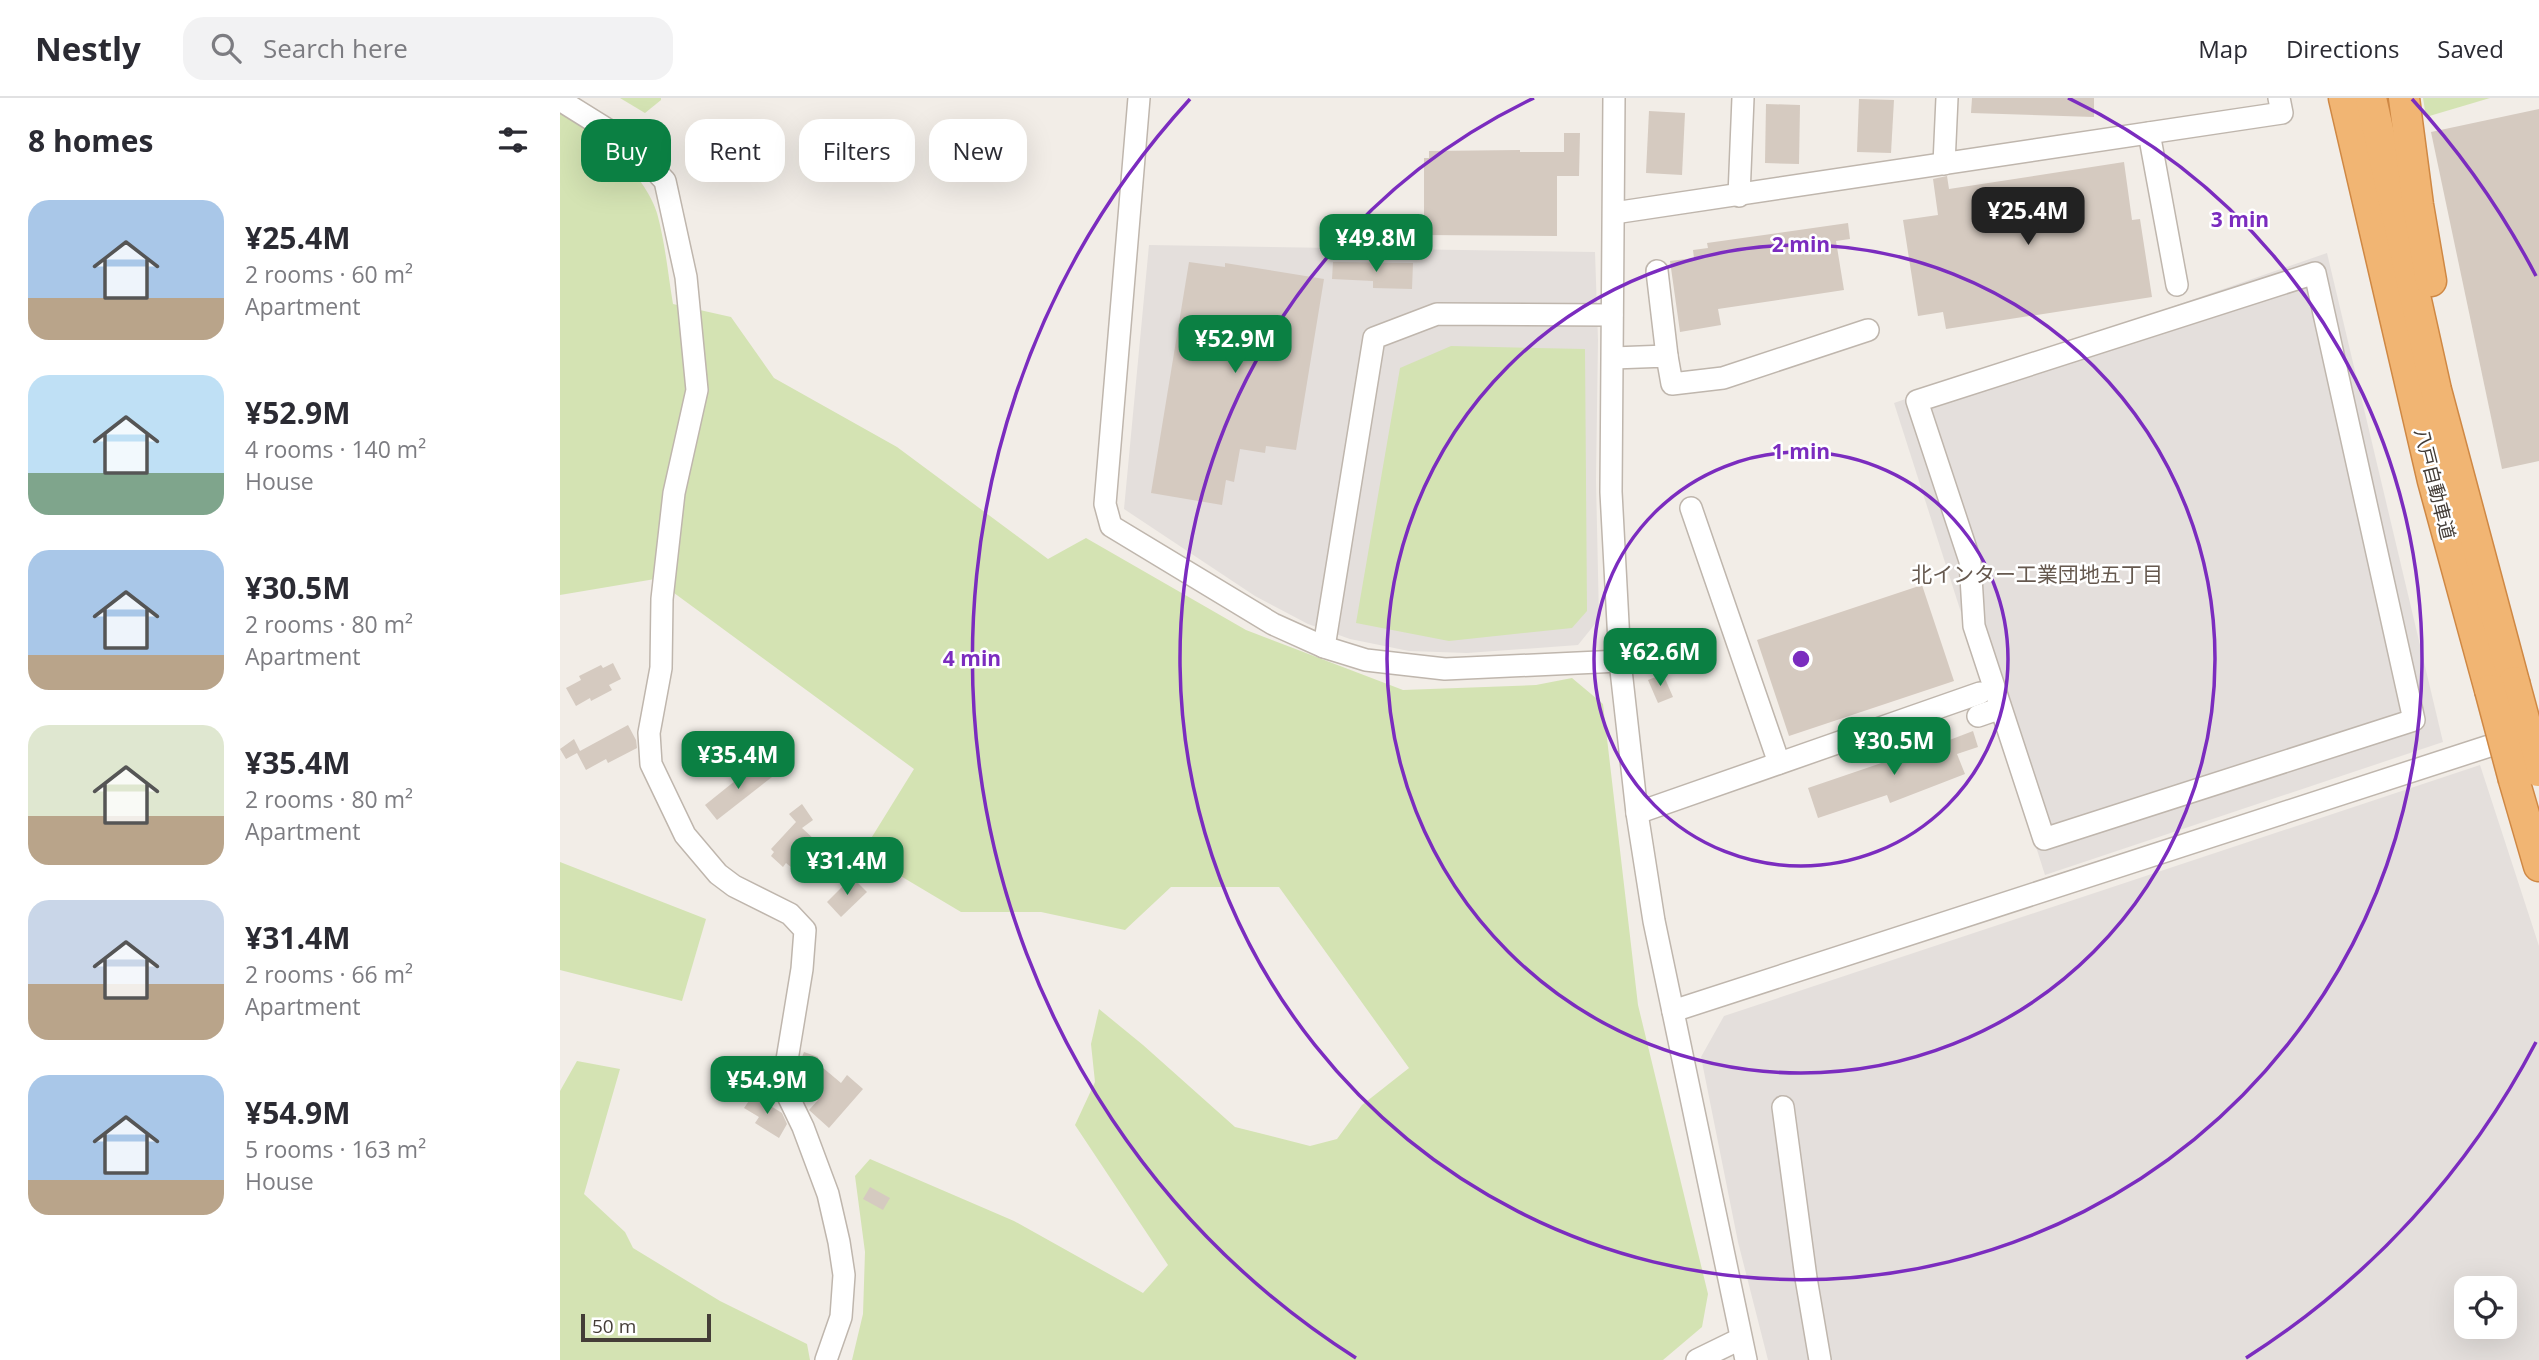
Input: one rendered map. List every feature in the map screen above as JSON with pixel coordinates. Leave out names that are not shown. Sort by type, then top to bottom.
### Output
[{"type":"highway","name":"八戸自動車道","points":[[2344,98],[2433,481],[2530,775],[2539,866]]},
{"type":"highway","name":"八戸自動車道","points":[[2371,98],[2436,390],[2503,639],[2502,686]]},
{"type":"highway","points":[[2404,98],[2418,205],[2446,366],[2480,498],[2503,639]]},
{"type":"street","points":[[1139,98],[1105,504],[1111,526],[1273,624],[1324,648],[1366,660],[1445,669],[1620,661]]},
{"type":"street","points":[[1614,98],[1611,492],[1620,661],[1637,813],[1654,921],[1746,1360]]},
{"type":"street","points":[[1739,196],[1743,98]]},
{"type":"street","points":[[1944,164],[1947,98]]},
{"type":"street","points":[[1614,213],[2282,113],[2279,98]]},
{"type":"street","points":[[560,100],[629,143],[664,181],[686,277],[697,390],[674,493],[662,599],[661,668],[649,733],[651,764],[685,835],[718,874],[734,886],[790,914],[805,930],[802,970],[786,1066],[788,1096],[803,1126],[828,1194],[844,1275],[841,1317],[826,1360]]},
{"type":"street","points":[[2149,133],[2177,285]]},
{"type":"street","points":[[1657,271],[1672,384],[1723,378],[1868,331]]},
{"type":"street","points":[[2315,273],[2414,720],[2044,839],[2001,708],[1973,626],[1970,562],[1917,401],[2315,273]]},
{"type":"street","points":[[1324,648],[1374,338],[1437,314],[1612,315]]},
{"type":"street","points":[[1613,358],[1667,356]]},
{"type":"street","points":[[1691,509],[1779,763]]},
{"type":"street","points":[[1637,813],[1980,693]]},
{"type":"street","points":[[1978,716],[2001,708]]},
{"type":"street","points":[[1673,1012],[2539,730]]},
{"type":"street","points":[[1783,1107],[1820,1360]]},
{"type":"street","points":[[1697,1360],[1741,1339]]},
{"type":"shaded area","points":[[1149,245],[1595,252],[1599,619],[1578,645],[1467,653],[1409,651],[1350,639],[1308,624],[1255,596],[1124,509]]},
{"type":"shaded area","points":[[2327,253],[2443,742],[2045,875],[1894,403]]},
{"type":"shaded area","points":[[2480,765],[2539,946],[2539,1360],[1768,1360],[1738,1242],[1701,1057],[1724,1016]]},
{"type":"green space","points":[[620,98],[661,98],[661,100],[645,113]]},
{"type":"green space","points":[[2423,98],[2490,98],[2426,117]]},
{"type":"green space","points":[[560,105],[581,119],[581,182],[642,183],[657,213],[673,304],[731,317],[774,378],[897,447],[1048,559],[1086,538],[1246,630],[1403,690],[1536,685],[1572,678],[1603,704],[1638,1005],[1708,1294],[1702,1327],[1663,1360],[852,1360],[863,1314],[865,1252],[855,1176],[870,1159],[1014,1221],[1143,1293],[1168,1265],[1075,1125],[1095,1082],[1091,1044],[1099,1009],[1235,1127],[1310,1146],[1337,1139],[1362,1105],[1409,1068],[1279,887],[1171,887],[1125,930],[1041,912],[961,912],[862,853],[914,769],[655,579],[560,595]]},
{"type":"green space","points":[[1451,346],[1585,349],[1587,611],[1572,628],[1449,641],[1356,623],[1400,368]]},
{"type":"green space","points":[[560,862],[706,919],[682,1001],[560,970]]},
{"type":"green space","points":[[577,1061],[620,1069],[584,1194],[625,1232],[633,1248],[720,1301],[807,1344],[810,1360],[560,1360],[560,1091]]},
{"type":"building","points":[[1972,98],[2094,98],[2094,117],[1971,113]]},
{"type":"building","points":[[1859,99],[1894,100],[1891,153],[1857,152]]},
{"type":"building","points":[[1766,104],[1800,105],[1799,164],[1765,163]]},
{"type":"building","points":[[2539,109],[2539,461],[2502,469],[2431,132]]},
{"type":"building","points":[[1649,111],[1685,113],[1682,175],[1646,173]]},
{"type":"building","points":[[1564,133],[1580,133],[1579,176],[1557,176],[1557,236],[1424,235],[1424,158],[1429,158],[1429,151],[1564,152]]},
{"type":"building","points":[[2124,162],[2132,220],[2140,219],[2152,297],[1946,329],[1943,312],[1918,316],[1903,220],[1938,215],[1933,179],[1947,176],[1949,189]]},
{"type":"building","points":[[1848,223],[1850,239],[1836,241],[1844,290],[1718,309],[1721,325],[1680,332],[1670,261],[1694,258],[1693,250],[1708,248],[1707,243]]},
{"type":"building","points":[[1189,262],[1225,267],[1225,263],[1324,279],[1296,450],[1266,446],[1265,453],[1240,449],[1234,482],[1226,480],[1222,505],[1151,493]]},
{"type":"building","points":[[1333,262],[1413,263],[1412,289],[1373,288],[1373,281],[1332,279]]},
{"type":"building","points":[[1922,585],[1954,681],[1789,736],[1757,640]]},
{"type":"building","points":[[613,663],[621,679],[609,685],[612,690],[576,706],[566,688],[581,680],[579,676],[601,665],[603,668]]},
{"type":"building","points":[[1663,674],[1673,697],[1658,703],[1648,680]]},
{"type":"building","points":[[628,725],[637,748],[608,763],[606,759],[586,770],[577,753],[566,759],[560,749],[574,739],[580,751]]},
{"type":"building","points":[[1973,731],[1978,747],[1957,754],[1965,774],[1890,803],[1887,795],[1818,818],[1808,788],[1899,757],[1900,759]]},
{"type":"building","points":[[756,764],[772,777],[717,820],[705,805]]},
{"type":"building","points":[[802,804],[813,820],[802,828],[815,840],[791,867],[786,863],[783,867],[771,856],[774,852],[771,849],[796,822],[789,814]]},
{"type":"building","points":[[852,877],[867,892],[841,917],[827,902]]},
{"type":"building","points":[[804,1052],[818,1057],[816,1062],[841,1083],[847,1075],[863,1089],[829,1128],[809,1110],[818,1100],[811,1093],[821,1081],[800,1072]]},
{"type":"building","points":[[753,1095],[782,1113],[787,1124],[779,1138],[755,1123],[759,1117],[744,1108]]},
{"type":"building","points":[[870,1187],[890,1198],[883,1210],[863,1199]]},
{"type":"district","name":"北インター工業団地五丁目","points":[[2037,575]]}]
